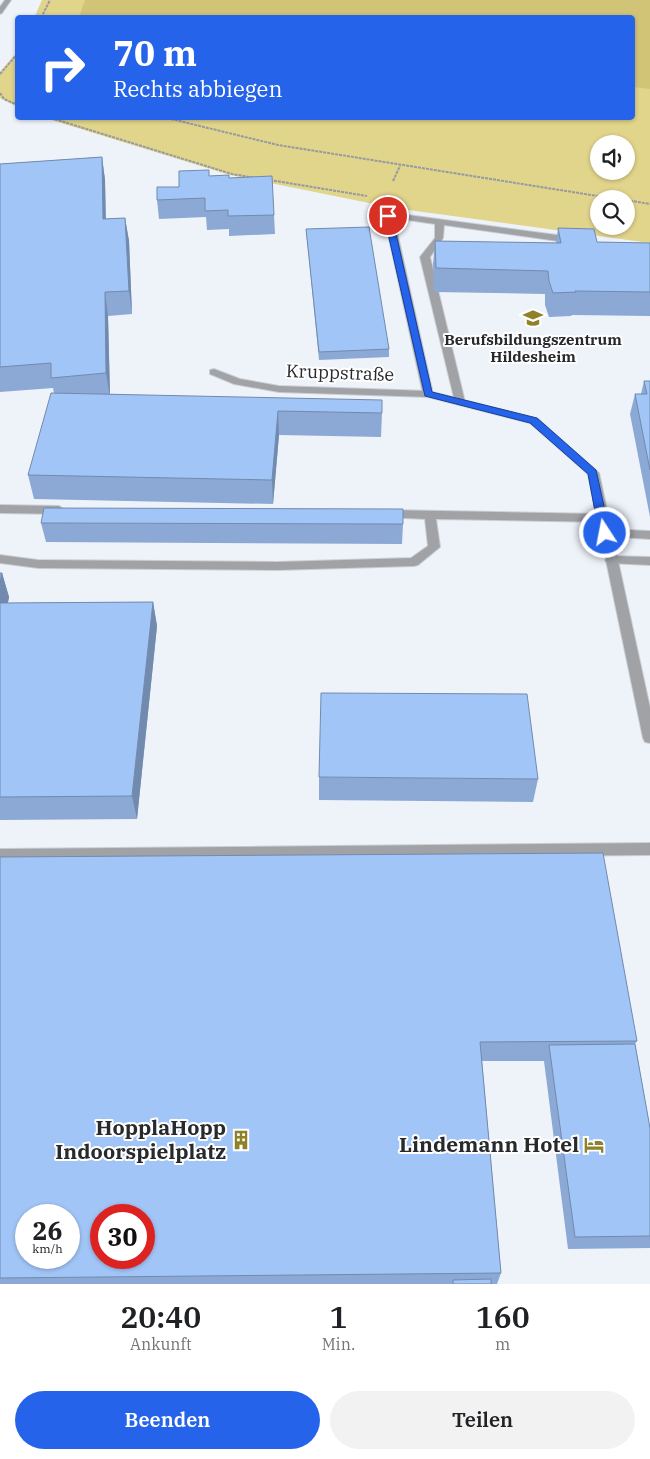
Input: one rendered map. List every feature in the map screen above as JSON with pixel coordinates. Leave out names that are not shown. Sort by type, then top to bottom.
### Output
[{"type":"street","points":[[0,12],[8,0]]},
{"type":"street","points":[[385,198],[428,394]]},
{"type":"street","points":[[388,216],[583,242]]},
{"type":"street","points":[[440,222],[439,238],[425,258],[460,402]]},
{"type":"street","name":"Kruppstraße","points":[[214,372],[238,382],[279,389],[428,394],[534,420],[593,473],[650,738]]},
{"type":"street","points":[[0,509],[68,510]]},
{"type":"street","points":[[372,514],[602,518]]},
{"type":"street","points":[[0,559],[38,564],[277,566],[414,562],[434,547],[430,515]]},
{"type":"street","points":[[605,533],[650,535]]},
{"type":"street","points":[[611,560],[650,561]]},
{"type":"street","points":[[0,855],[650,849]]},
{"type":"path","points":[[42,15],[50,0]]},
{"type":"path","points":[[0,74],[15,56]]},
{"type":"path","points":[[0,93],[4,99],[15,104]]},
{"type":"path","points":[[57,120],[232,174],[260,178]]},
{"type":"path","points":[[175,120],[278,145],[590,195]]},
{"type":"path","points":[[270,180],[385,198]]},
{"type":"path","points":[[635,202],[650,204]]},
{"type":"shaded area","points":[[42,0],[650,0],[650,243],[591,235],[635,235],[635,190],[590,190],[590,235],[394,208],[230,175],[51,120],[635,120],[635,15],[35,15]]},
{"type":"shaded area","points":[[85,0],[650,0],[650,89],[635,87],[635,15],[80,15]]},
{"type":"shaded area","points":[[15,54],[15,106],[0,98],[0,72]]},
{"type":"building","points":[[102,157],[103,219],[125,218],[129,291],[105,292],[106,373],[51,378],[51,363],[0,367],[0,164]]},
{"type":"building","points":[[209,170],[209,176],[229,175],[229,178],[272,176],[274,215],[228,216],[228,210],[205,211],[205,198],[157,200],[157,187],[179,187],[179,171]]},
{"type":"building","points":[[369,227],[389,349],[319,352],[306,229]]},
{"type":"building","points":[[558,228],[590,229],[590,235],[595,235],[597,242],[650,243],[650,292],[575,291],[553,293],[548,271],[436,268],[435,241],[561,243]]},
{"type":"building","points":[[644,381],[650,381],[650,470],[635,394],[647,394]]},
{"type":"building","points":[[51,393],[382,400],[382,413],[278,411],[272,480],[28,475]]},
{"type":"building","points":[[44,508],[403,509],[403,524],[41,523]]},
{"type":"building","points":[[153,602],[132,796],[0,797],[0,603]]},
{"type":"building","points":[[321,693],[527,694],[538,779],[319,777]]},
{"type":"building","points":[[603,853],[637,1041],[480,1042],[501,1273],[0,1278],[0,857]]},
{"type":"building","points":[[635,1044],[650,1128],[650,1236],[575,1237],[549,1045]]},
{"type":"building","points":[[491,1279],[491,1284],[453,1284],[453,1280]]},
{"type":"place","name":"Berufsbildungszentrum Hildesheim","points":[[533,318]]},
{"type":"place","name":"HopplaHopp Indoorspielplatz","points":[[241,1140]]},
{"type":"place","name":"Lindemann Hotel","points":[[594,1145]]},
{"type":"route","points":[[388,216],[428,394],[534,420],[593,473],[605,533]]}]
